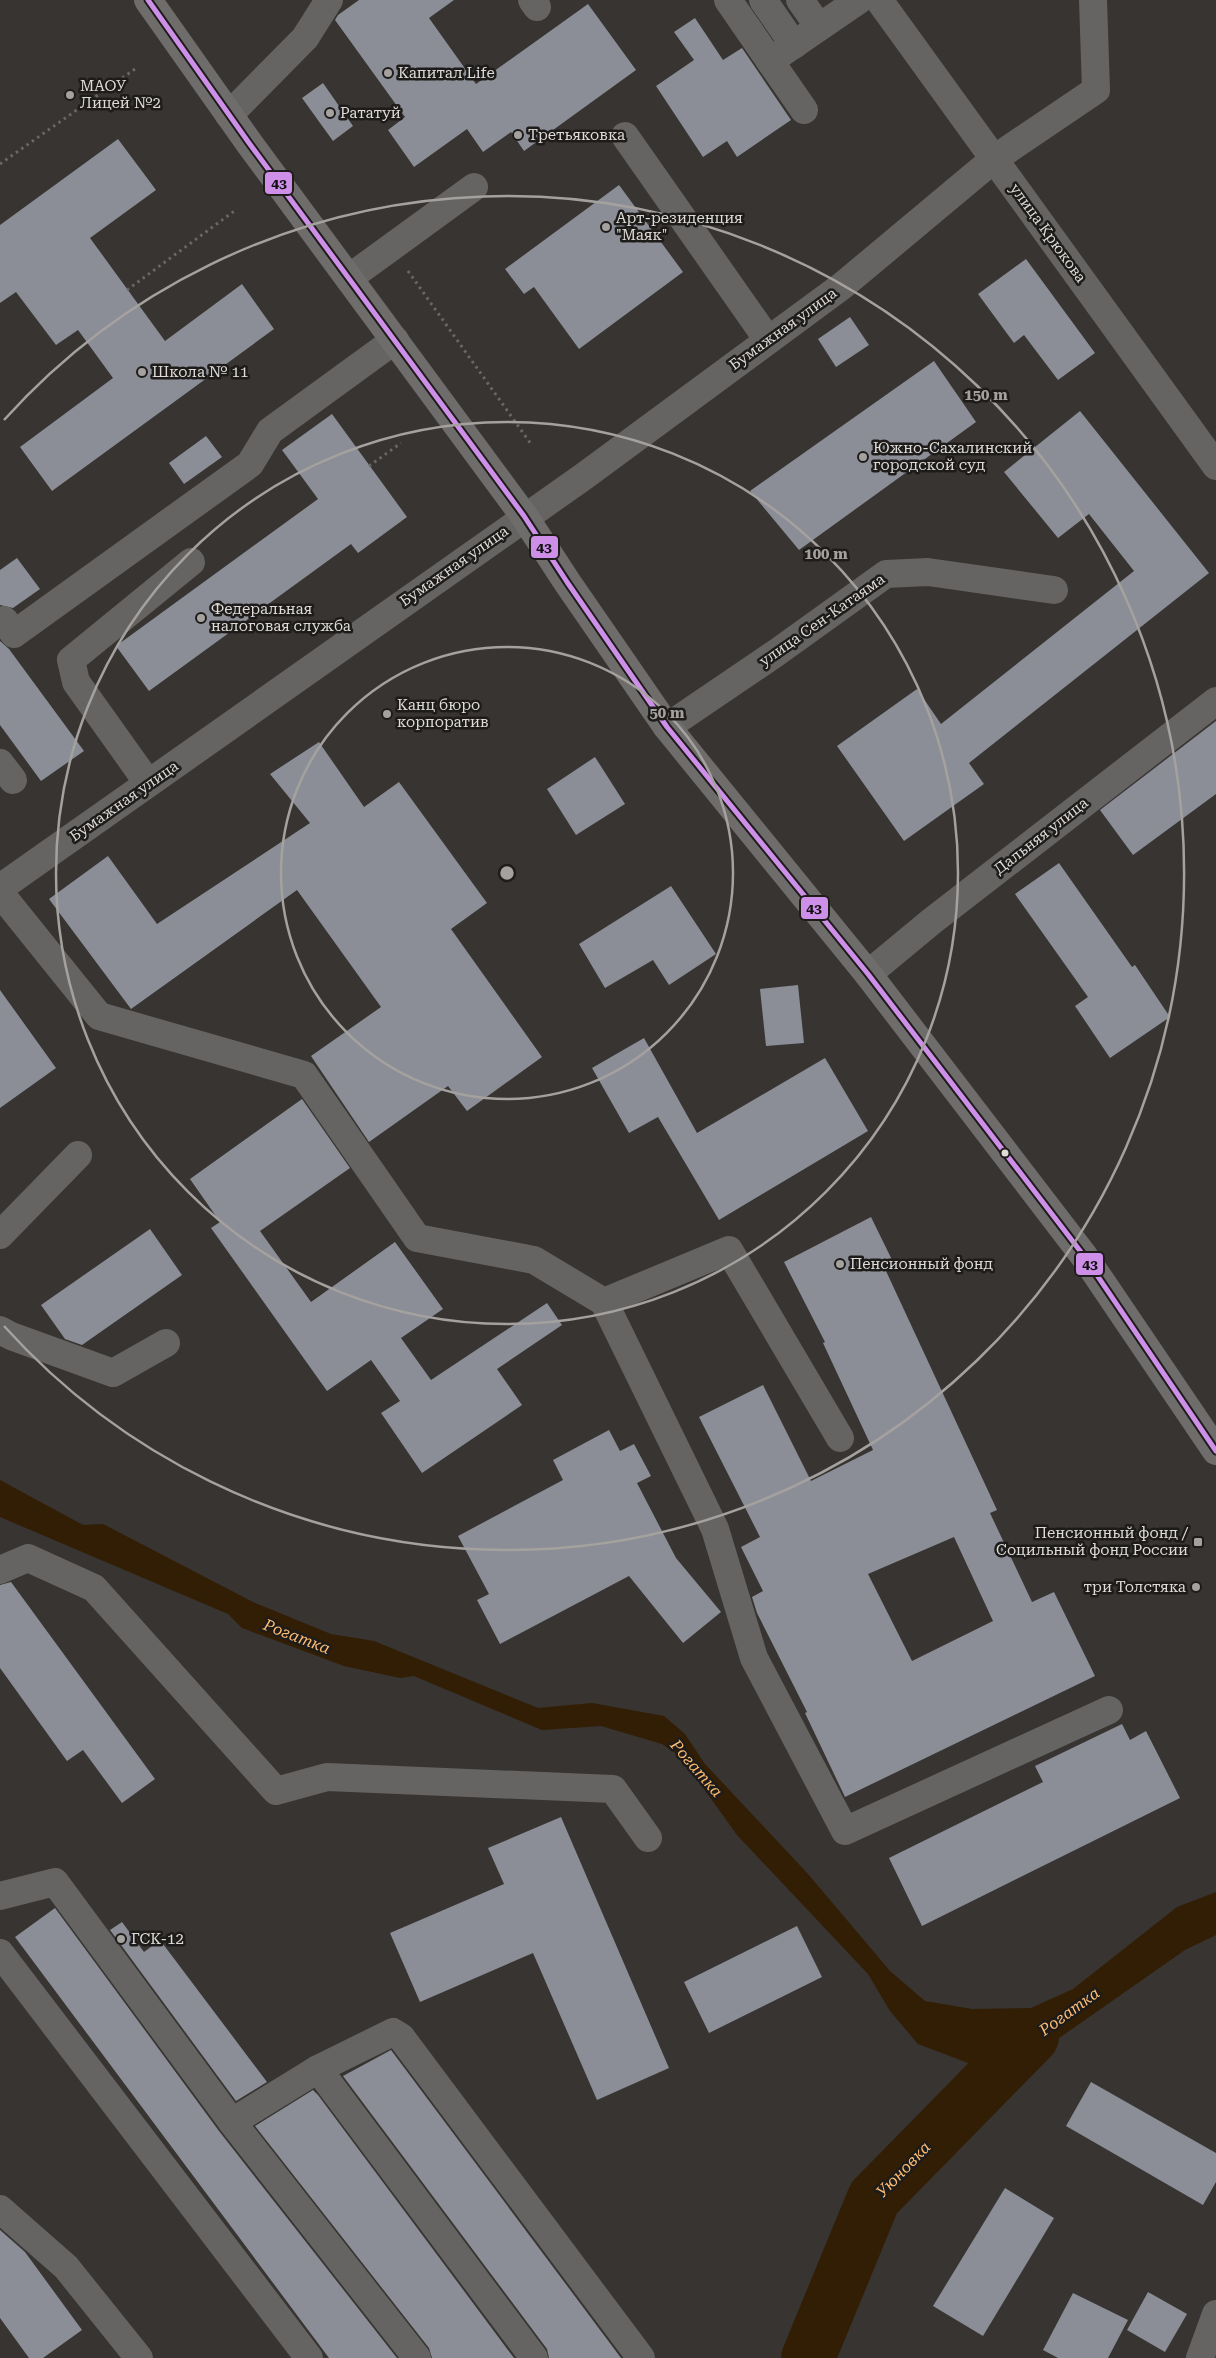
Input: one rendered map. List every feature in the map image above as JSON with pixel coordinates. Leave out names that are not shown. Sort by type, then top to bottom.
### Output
[{"type":"main road","points":[[148,0],[229,116],[524,516],[667,727],[868,974],[1084,1256],[1216,1452]]},
{"type":"street","points":[[229,116],[305,38],[329,0]]},
{"type":"street","points":[[728,0],[804,110]]},
{"type":"street","points":[[763,0],[794,45]]},
{"type":"street","points":[[800,0],[819,27]]},
{"type":"street","points":[[770,61],[859,0]]},
{"type":"street","name":"улица Крюкова","points":[[879,0],[1216,466]]},
{"type":"street","name":"Бумажная улица","points":[[0,888],[524,516],[583,477],[842,286],[994,159],[1096,90],[1092,0]]},
{"type":"street","points":[[624,136],[768,340]]},
{"type":"street","points":[[349,278],[474,187]]},
{"type":"street","points":[[0,623],[4,620],[14,634],[250,464],[270,431],[395,340]]},
{"type":"street","points":[[148,783],[76,682],[71,660],[191,562]]},
{"type":"street","name":"улица Сен-Катаяма","points":[[667,727],[776,654],[886,574],[928,572],[1054,590]]},
{"type":"street","name":"Дальняя улица","points":[[868,974],[932,921],[1216,700]]},
{"type":"street","points":[[0,893],[99,1016],[304,1075],[417,1238],[534,1260],[604,1302],[715,1530],[754,1658],[845,1830],[1109,1710]]},
{"type":"street","points":[[0,1235],[78,1155]]},
{"type":"street","points":[[604,1302],[729,1250],[840,1438]]},
{"type":"street","points":[[0,1330],[11,1336],[113,1373],[166,1343]]},
{"type":"street","points":[[0,1570],[28,1558],[94,1588],[276,1791],[327,1777],[613,1789],[648,1838]]},
{"type":"street","points":[[0,1896],[55,1882],[232,2122],[417,2358]]},
{"type":"street","points":[[0,1953],[309,2358]]},
{"type":"street","points":[[232,2122],[318,2069],[393,2032],[401,2037],[641,2358]]},
{"type":"street","points":[[318,2069],[534,2358]]},
{"type":"street","points":[[0,2209],[66,2267],[139,2358]]},
{"type":"street","points":[[1200,2358],[1216,2314]]},
{"type":"path","points":[[0,164],[134,69]]},
{"type":"path","points":[[127,290],[237,209]]},
{"type":"path","points":[[391,247],[531,444]]},
{"type":"path","points":[[370,466],[401,444]]},
{"type":"water","name":"Рогатка","points":[[0,1480],[83,1525],[103,1524],[253,1602],[331,1634],[374,1641],[538,1708],[592,1703],[664,1716],[685,1734],[705,1764],[808,1874],[890,1971],[925,2001],[972,2009],[1031,2008],[1073,1989],[1177,1907],[1216,1892],[1216,1935],[1185,1950],[1022,2064],[976,2066],[918,2044],[890,2011],[868,1974],[737,1835],[681,1757],[662,1744],[601,1726],[542,1730],[414,1676],[400,1678],[344,1666],[242,1628],[228,1614],[0,1517]]},
{"type":"building","points":[[359,0],[454,0],[429,18],[476,84],[588,4],[636,70],[524,151],[511,132],[483,152],[467,129],[414,167],[388,130],[405,117],[335,20],[338,15]]},
{"type":"building","points":[[695,18],[723,60],[742,48],[791,120],[737,157],[727,141],[703,157],[656,86],[694,60],[674,32]]},
{"type":"building","points":[[323,83],[353,126],[333,141],[302,98]]},
{"type":"building","points":[[118,139],[156,190],[90,238],[165,341],[242,284],[274,329],[52,491],[20,447],[113,378],[78,330],[56,345],[16,292],[0,303],[0,225]]},
{"type":"building","name":"Арт-резиденция \"Маяк\"","points":[[619,185],[683,272],[579,349],[534,287],[524,294],[505,269]]},
{"type":"building","points":[[1026,259],[1095,353],[1058,380],[1024,335],[1014,343],[978,294]]},
{"type":"building","points":[[850,317],[869,345],[836,367],[818,339]]},
{"type":"building","name":"Южно-Сахалинский городской суд","points":[[934,361],[976,422],[799,550],[750,491]]},
{"type":"building","points":[[1080,411],[1209,573],[969,763],[984,784],[904,841],[837,746],[917,689],[941,724],[1134,571],[1089,514],[1058,538],[1004,472]]},
{"type":"building","name":"Федеральная налоговая служба","points":[[332,414],[407,517],[358,553],[351,544],[149,691],[116,646],[318,499],[282,450]]},
{"type":"building","points":[[206,436],[222,457],[184,484],[169,463]]},
{"type":"building","points":[[17,558],[40,589],[13,608],[0,605],[0,570]]},
{"type":"building","points":[[0,641],[9,649],[84,751],[41,781],[0,725]]},
{"type":"building","points":[[1216,721],[1216,794],[1133,855],[1100,810]]},
{"type":"building","points":[[319,742],[364,807],[399,782],[487,903],[451,929],[542,1057],[467,1111],[448,1086],[369,1142],[311,1056],[381,1007],[297,890],[131,1009],[49,899],[108,856],[157,924],[310,823],[270,774]]},
{"type":"building","points":[[595,757],[625,804],[576,835],[547,789]]},
{"type":"building","points":[[1059,863],[1132,967],[1135,965],[1170,1017],[1110,1058],[1075,1006],[1088,997],[1015,894]]},
{"type":"building","points":[[671,886],[716,954],[669,985],[653,960],[605,988],[579,944]]},
{"type":"building","points":[[798,985],[804,1043],[766,1046],[760,989]]},
{"type":"building","points":[[0,990],[56,1068],[0,1108]]},
{"type":"building","points":[[644,1038],[697,1133],[825,1058],[868,1131],[719,1220],[658,1117],[629,1133],[592,1068]]},
{"type":"building","points":[[302,1099],[350,1168],[260,1231],[311,1302],[395,1242],[443,1309],[401,1338],[431,1380],[547,1303],[562,1325],[497,1369],[522,1405],[422,1473],[381,1413],[400,1401],[371,1360],[327,1391],[211,1228],[220,1222],[190,1179]]},
{"type":"building","points":[[871,1217],[895,1266],[886,1271],[997,1510],[990,1513],[1032,1602],[1054,1592],[1095,1676],[845,1797],[805,1713],[807,1712],[757,1613],[752,1597],[763,1591],[741,1547],[760,1537],[699,1417],[763,1385],[811,1481],[873,1450],[823,1343],[825,1342],[784,1262]],"holes":[[[954,1537],[993,1621],[912,1661],[868,1574]]]},
{"type":"building","points":[[150,1229],[182,1275],[82,1345],[65,1339],[41,1305]]},
{"type":"building","points":[[609,1430],[620,1451],[634,1444],[651,1476],[637,1483],[676,1558],[721,1612],[683,1643],[629,1576],[500,1644],[477,1600],[489,1594],[458,1536],[563,1480],[553,1460]]},
{"type":"building","points":[[11,1582],[155,1779],[122,1803],[83,1750],[67,1761],[0,1668],[0,1585]]},
{"type":"building","points":[[1122,1724],[1130,1740],[1146,1731],[1180,1798],[922,1926],[889,1858],[1043,1782],[1035,1766]]},
{"type":"building","points":[[561,1817],[669,2068],[597,2100],[533,1953],[420,2002],[390,1933],[504,1884],[488,1848]]},
{"type":"building","points":[[55,1908],[219,2131],[397,2358],[329,2358],[15,1937]]},
{"type":"building","points":[[122,1922],[144,1952],[160,1940],[267,2082],[236,2101],[110,1930]]},
{"type":"building","points":[[797,1926],[822,1977],[709,2033],[684,1982]]},
{"type":"building","points":[[391,2050],[621,2358],[549,2358],[547,2349],[343,2076]]},
{"type":"building","points":[[1091,2082],[1216,2153],[1216,2182],[1203,2205],[1066,2126]]},
{"type":"building","points":[[313,2090],[514,2358],[432,2358],[429,2348],[255,2126]]},
{"type":"building","points":[[1005,2188],[1054,2218],[983,2336],[933,2306]]},
{"type":"building","points":[[0,2230],[25,2252],[82,2330],[43,2358],[29,2358],[0,2318]]},
{"type":"building","points":[[1148,2292],[1187,2314],[1165,2352],[1127,2330]]},
{"type":"building","points":[[1073,2293],[1128,2320],[1108,2358],[1058,2358],[1043,2350]]},
{"type":"waterway","name":"Уюновка","points":[[808,2358],[874,2198],[1032,2037]]},
{"type":"transit line","name":"43","points":[[148,0],[249,143],[524,516],[667,727],[868,974],[1084,1256],[1216,1451]]},
{"type":"place","name":"Капитал Life","points":[[388,73]]},
{"type":"place","name":"МАОУ Лицей №2","points":[[70,95]]},
{"type":"place","name":"Рататуй","points":[[330,113]]},
{"type":"place","name":"Третьяковка","points":[[518,135]]},
{"type":"place","name":"Арт-резиденция \"Маяк\"","points":[[606,227]]},
{"type":"place","name":"Школа № 11","points":[[142,372]]},
{"type":"place","name":"Южно-Сахалинский городской суд","points":[[863,457]]},
{"type":"place","name":"Федеральная налоговая служба","points":[[201,618]]},
{"type":"place","name":"Канц бюро корпоратив","points":[[387,714]]},
{"type":"place","name":"Пенсионный фонд","points":[[840,1264]]},
{"type":"place","name":"Пенсионный фонд / Социльный фонд России","points":[[1198,1542]]},
{"type":"place","name":"три Толстяка","points":[[1196,1587]]},
{"type":"place","name":"ГСК-12","points":[[121,1939]]}]
